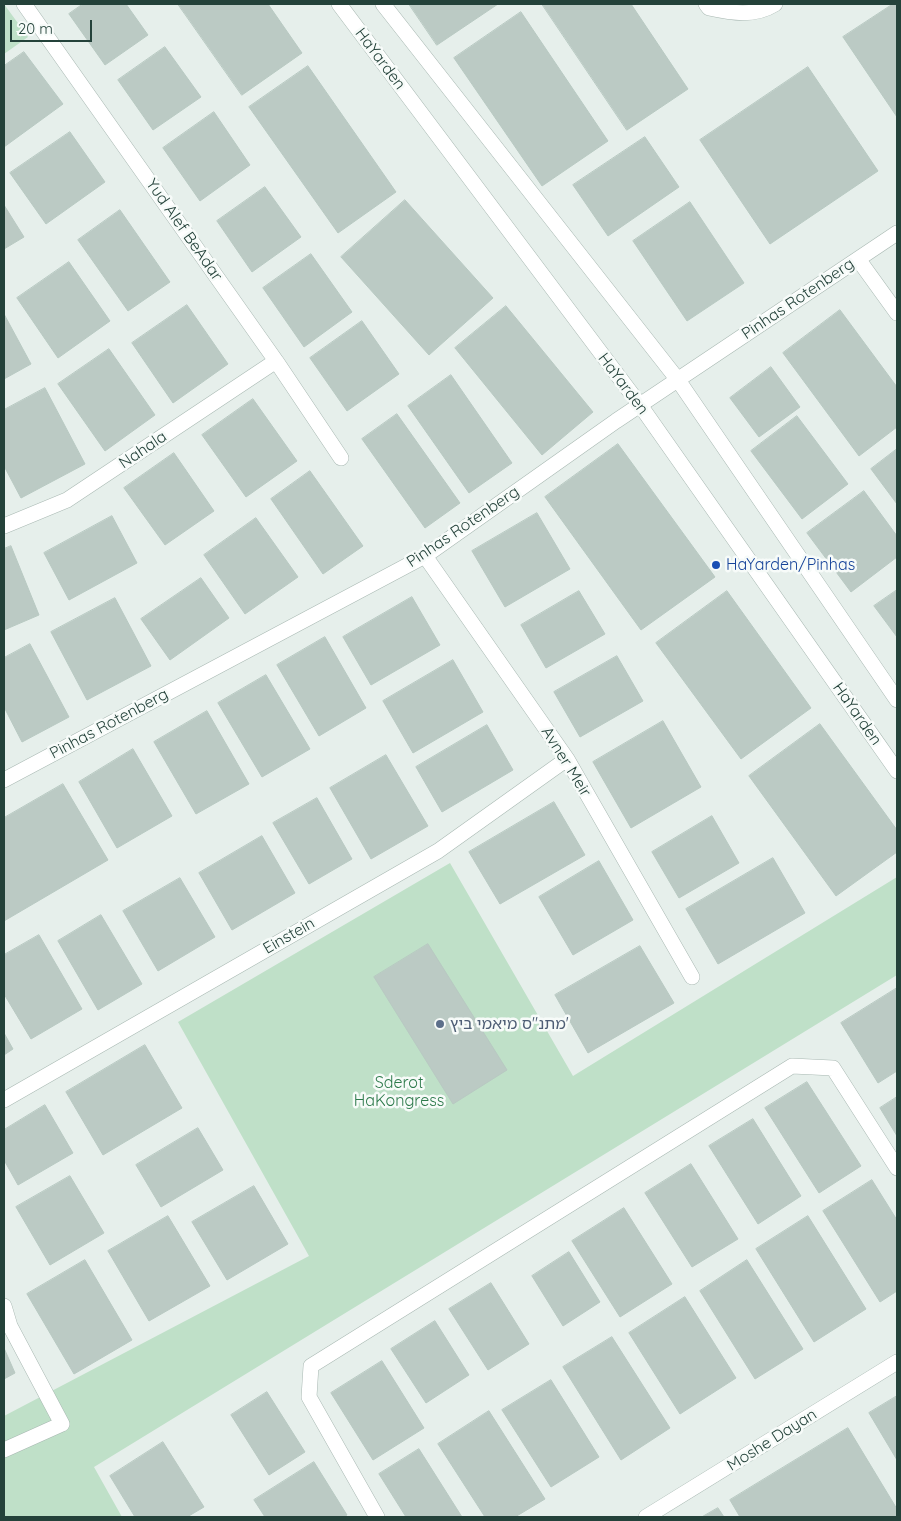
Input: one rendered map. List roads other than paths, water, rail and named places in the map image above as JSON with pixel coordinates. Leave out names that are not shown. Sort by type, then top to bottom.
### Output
[{"type":"street","name":"Yud Alef BeAdar","points":[[24,4],[276,361],[341,458]]},
{"type":"street","name":"HaYarden","points":[[338,4],[640,405],[897,771]]},
{"type":"street","points":[[383,4],[678,380],[897,700]]},
{"type":"street","points":[[706,4],[709,8],[737,14],[766,10],[775,4]]},
{"type":"street","name":"Pinhas Rotenberg","points":[[4,780],[425,556],[640,405],[897,233]]},
{"type":"street","points":[[858,259],[897,312]]},
{"type":"street","name":"Nahala","points":[[4,526],[67,500],[276,361]]},
{"type":"street","name":"Avner Meir","points":[[425,556],[567,759],[692,977]]},
{"type":"street","name":"Einstein","points":[[4,1100],[438,851],[567,759]]},
{"type":"street","points":[[377,1517],[309,1397],[311,1366],[792,1066],[833,1068],[897,1168]]},
{"type":"street","points":[[4,1306],[10,1326],[62,1424],[4,1450]]},
{"type":"street","name":"Moshe Dayan","points":[[646,1517],[897,1362]]},
{"type":"place","name":"HaYarden/Pinhas","points":[[716,565]]},
{"type":"place","name":"מתנ\"ס מיאמי ביץ'","points":[[440,1024]]},
{"type":"park label","name":"Sderot HaKongress","points":[[399,1092]]}]
